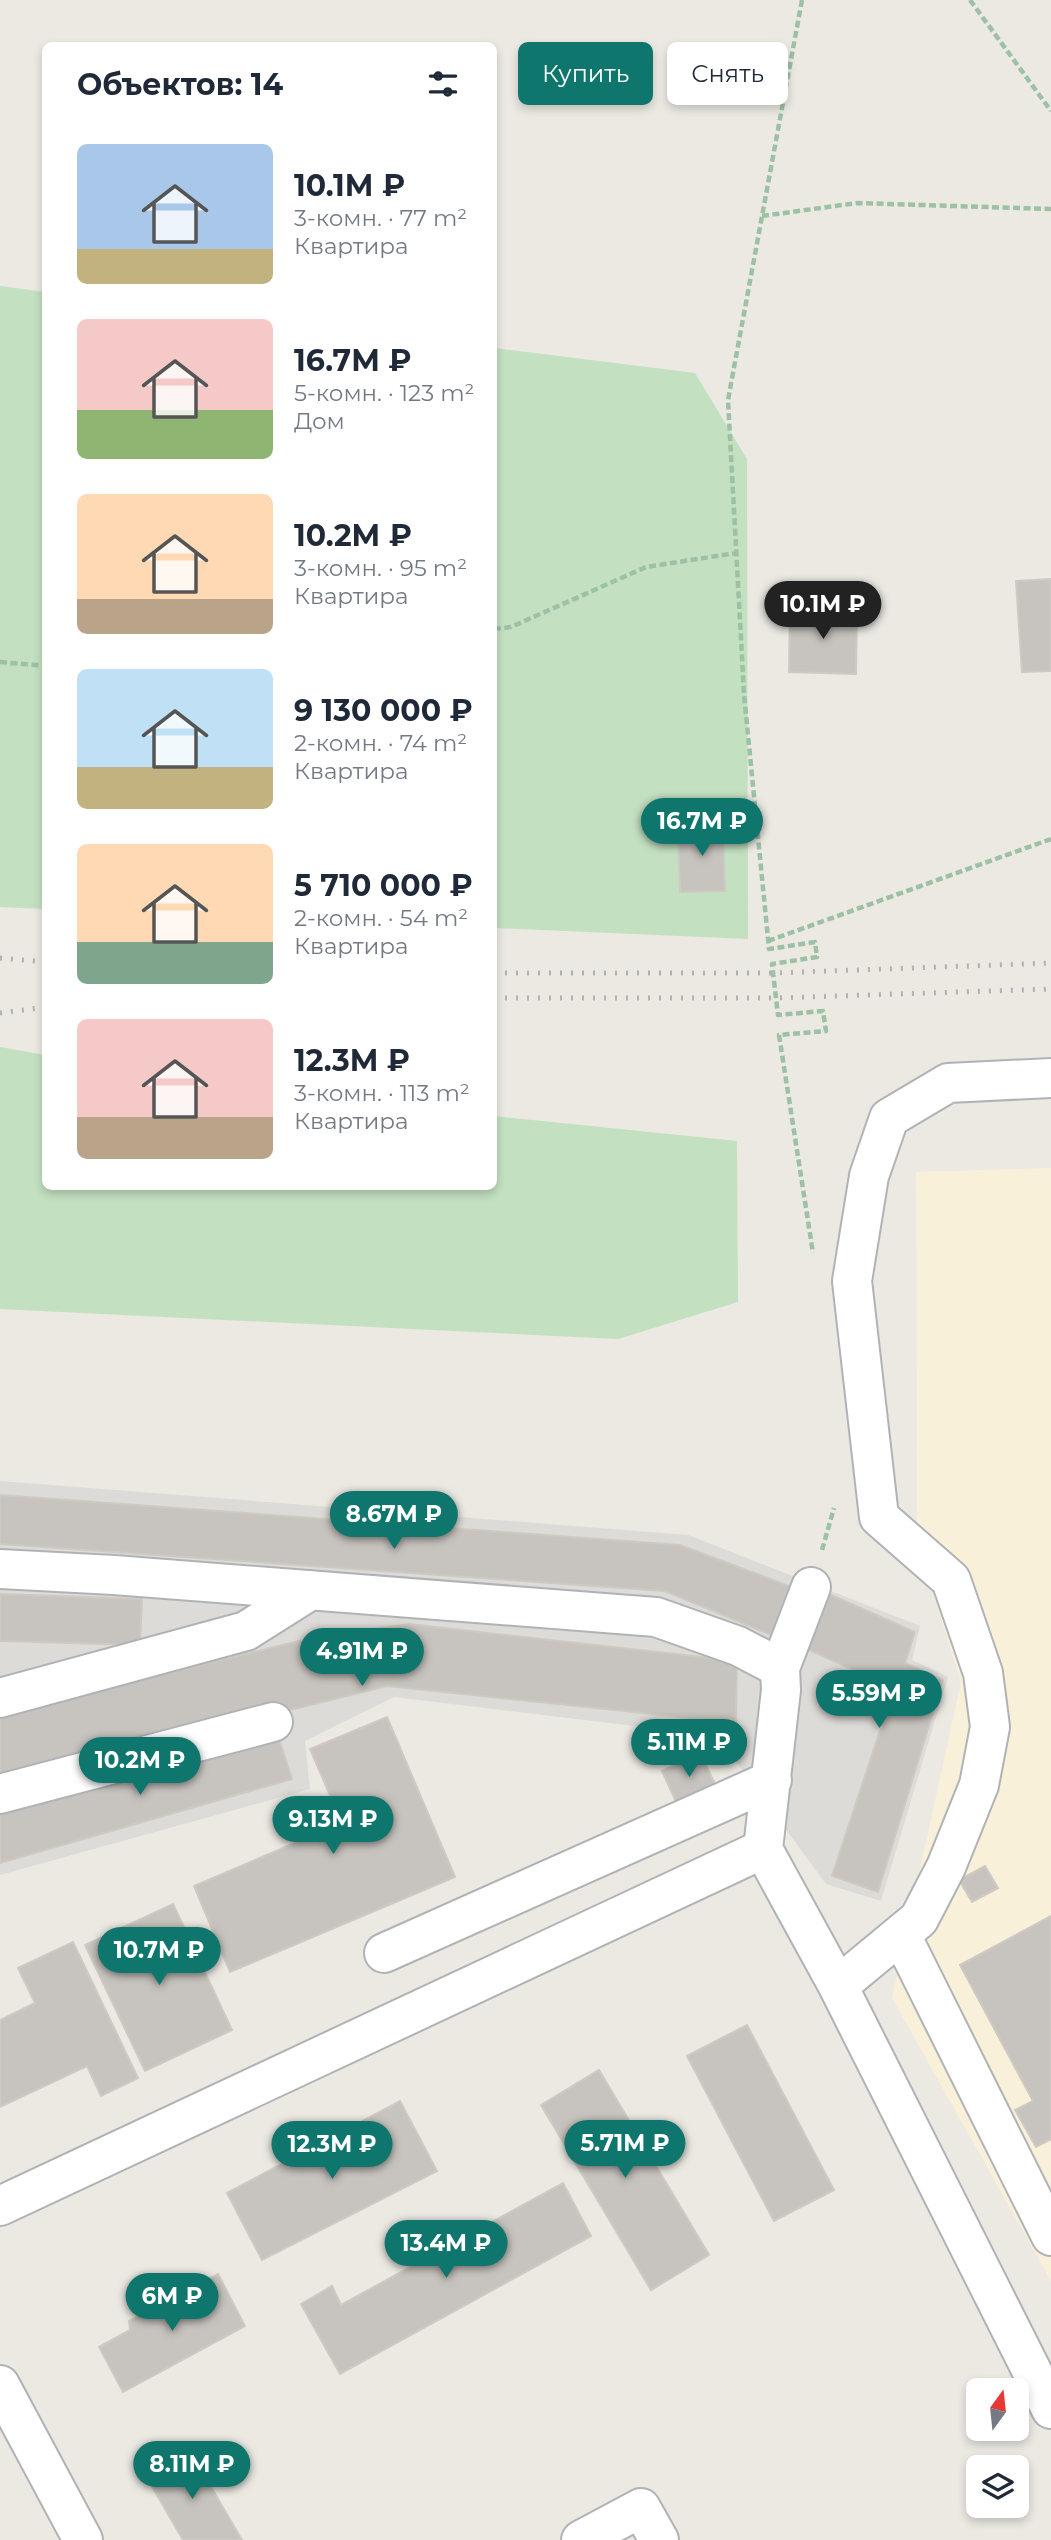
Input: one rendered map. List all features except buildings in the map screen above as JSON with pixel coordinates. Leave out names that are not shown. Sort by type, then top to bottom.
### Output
[{"type":"lane","points":[[838,1986],[919,1919],[946,1867],[979,1785],[990,1727],[983,1673],[951,1580],[879,1517],[852,1281],[869,1176],[889,1118],[948,1083],[1051,1078]]},
{"type":"lane","points":[[0,1569],[656,1617],[737,1646],[780,1668]]},
{"type":"lane","points":[[811,1587],[780,1668],[772,1780],[763,1849],[838,1986],[1051,2410]]},
{"type":"lane","points":[[0,1698],[246,1631],[311,1590]]},
{"type":"lane","points":[[0,1794],[273,1722]]},
{"type":"lane","points":[[384,1953],[772,1780]]},
{"type":"lane","points":[[0,2206],[763,1849]]},
{"type":"lane","points":[[901,1935],[1051,2236]]},
{"type":"lane","points":[[0,2385],[83,2540]]},
{"type":"lane","points":[[581,2540],[641,2508],[659,2540]]},
{"type":"path","points":[[802,0],[728,400],[744,694],[769,949],[815,942],[817,957],[772,964],[778,1016],[823,1011],[826,1031],[779,1035],[814,1264]]},
{"type":"path","points":[[970,0],[1051,111]]},
{"type":"path","points":[[762,216],[857,203],[1051,209]]},
{"type":"path","points":[[497,629],[511,627],[646,567],[736,553]]},
{"type":"path","points":[[0,662],[42,666]]},
{"type":"path","points":[[768,941],[1051,839]]},
{"type":"shaded area","points":[[1051,1168],[1051,2281],[892,1998],[961,1682],[917,1542],[916,1172]]},
{"type":"shaded area","points":[[0,1481],[688,1535],[920,1626],[912,1660],[948,1677],[881,1901],[826,1884],[717,1736],[394,1697],[305,1741],[310,1789],[0,1875]]},
{"type":"green space","points":[[0,286],[42,292],[42,909],[0,907]]},
{"type":"green space","points":[[497,348],[695,373],[747,459],[748,939],[497,928]]},
{"type":"green space","points":[[0,1047],[42,1054],[42,1190],[497,1190],[497,1116],[737,1141],[738,1302],[618,1339],[0,1309]]},
{"type":"railway","points":[[0,958],[42,962]]},
{"type":"railway","points":[[497,973],[773,973],[1051,963]]},
{"type":"railway","points":[[497,998],[776,998],[1051,989]]},
{"type":"railway","points":[[0,1013],[42,1008]]}]
